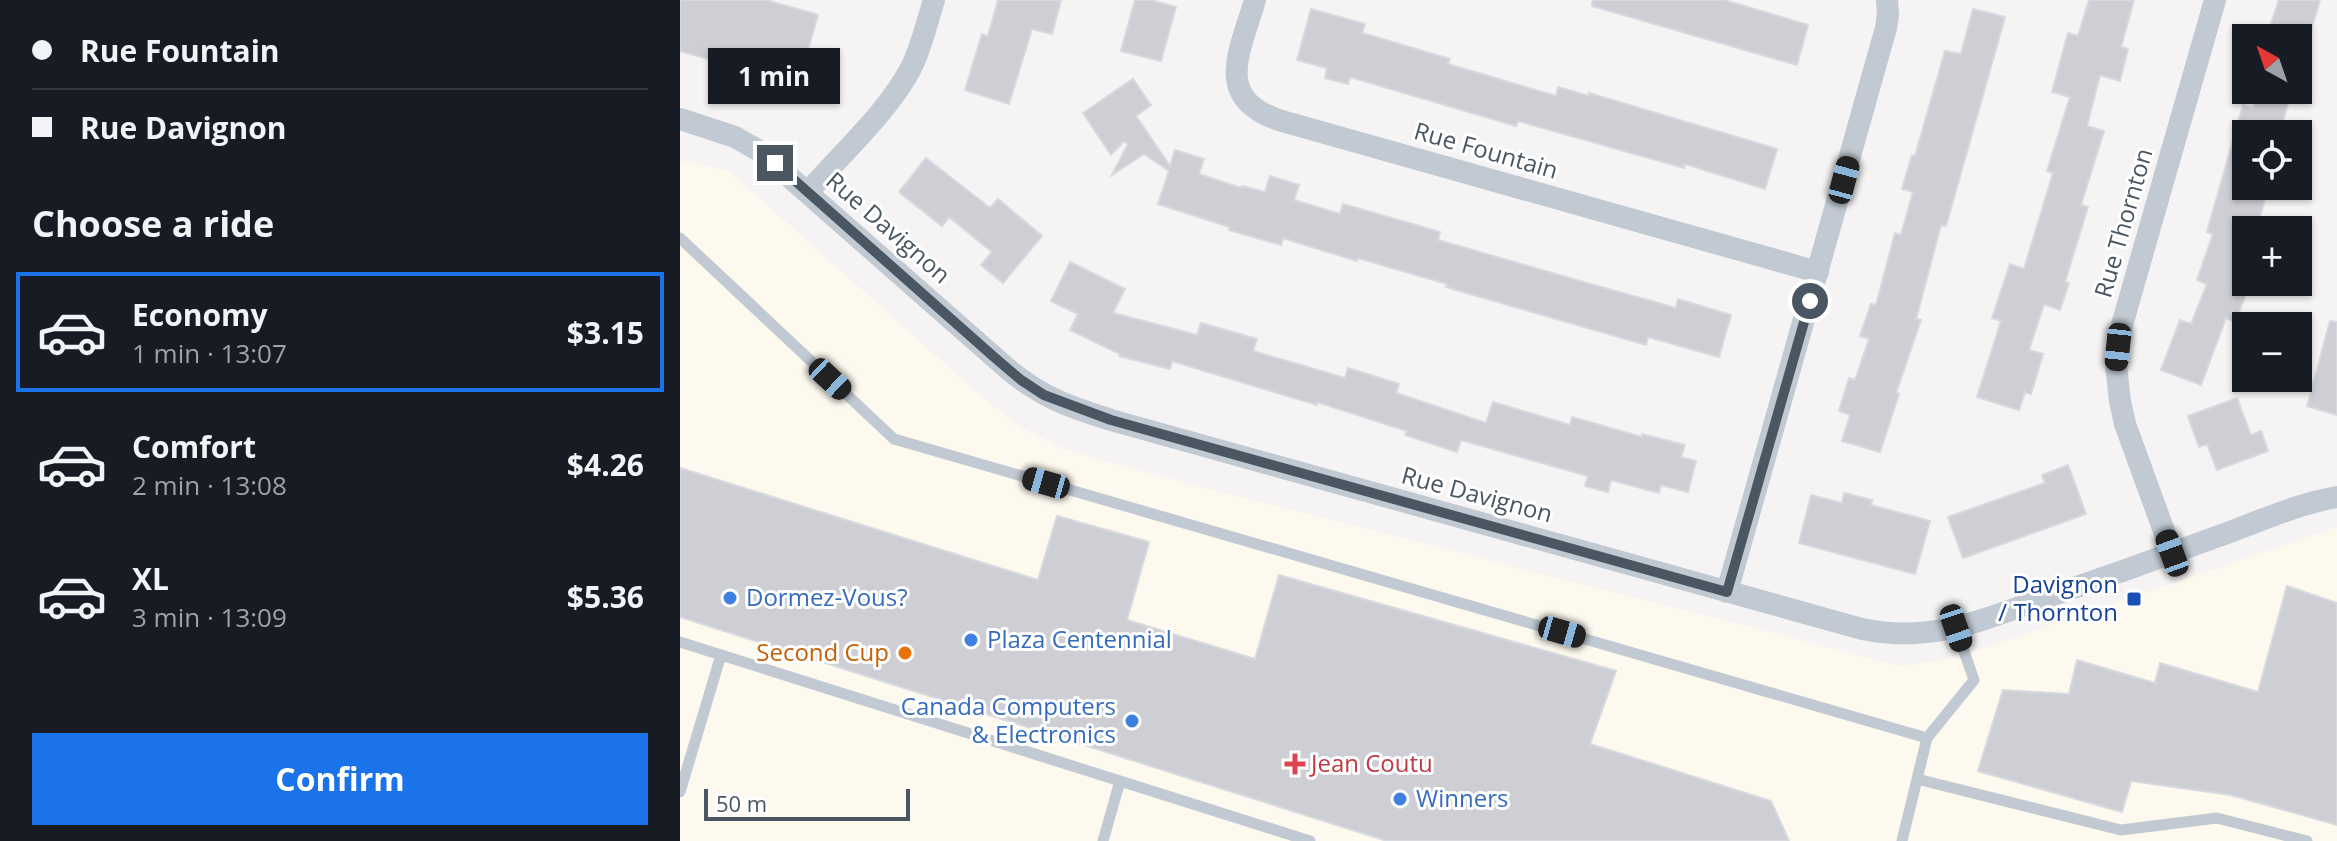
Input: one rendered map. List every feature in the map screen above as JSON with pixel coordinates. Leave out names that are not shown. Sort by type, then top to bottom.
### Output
[{"type":"street","points":[[808,192],[905,79],[918,51],[934,0]]},
{"type":"street","name":"Rue Fountain","points":[[1255,0],[1238,61],[1237,85],[1243,99],[1258,112],[1818,272]]},
{"type":"street","points":[[1727,592],[1886,28],[1887,0]]},
{"type":"street","name":"Rue Thornton","points":[[2172,553],[2125,424],[2116,384],[2116,365],[2122,325],[2215,0]]},
{"type":"street","name":"Rue Davignon","points":[[680,119],[748,144],[775,163],[1001,363],[1056,401],[1111,420],[1883,633],[1918,634],[1956,628],[2302,506],[2337,497]]},
{"type":"lane","points":[[680,238],[894,439],[1927,738]]},
{"type":"lane","points":[[1902,841],[1927,738],[1974,680],[1956,628]]},
{"type":"lane","points":[[680,642],[1310,841]]},
{"type":"lane","points":[[680,792],[721,655]]},
{"type":"lane","points":[[1917,779],[2121,830],[2217,818],[2307,841]]},
{"type":"lane","points":[[1103,841],[1120,781]]},
{"type":"shaded area","points":[[680,160],[729,171],[980,395],[1018,426],[1067,450],[1902,666],[1958,657],[2337,527],[2337,841],[680,841]]},
{"type":"building","points":[[680,0],[766,0],[818,15],[798,85],[680,51]]},
{"type":"building","points":[[998,0],[1061,0],[1052,34],[1032,29],[1009,104],[965,90],[982,34],[988,36]]},
{"type":"building","points":[[1135,0],[1150,0],[1176,7],[1161,61],[1121,51]]},
{"type":"building","points":[[1593,0],[1724,0],[1808,25],[1797,65],[1592,6]]},
{"type":"building","points":[[2089,0],[2134,0],[2121,47],[2128,49],[2120,81],[2100,75],[2087,126],[2104,131],[2081,205],[2088,207],[2065,282],[2069,283],[2060,310],[2044,304],[2029,350],[2043,354],[2031,394],[2025,392],[2019,410],[1977,397],[2001,321],[1992,318],[2010,264],[2024,269],[2053,173],[2047,171],[2070,97],[2052,92],[2068,33],[2078,36]]},
{"type":"building","points":[[2279,0],[2320,0],[2312,28],[2312,24],[2271,24]]},
{"type":"building","points":[[1311,9],[1365,24],[1362,33],[1450,59],[1448,64],[1556,96],[1558,87],[1589,96],[1589,93],[1777,149],[1765,189],[1685,164],[1684,168],[1518,121],[1516,126],[1350,77],[1348,84],[1325,78],[1327,68],[1297,60]]},
{"type":"building","points":[[1973,9],[2005,17],[1946,226],[1941,225],[1916,319],[1921,320],[1880,452],[1842,441],[1850,415],[1839,411],[1849,378],[1855,380],[1869,339],[1860,336],[1871,304],[1876,305],[1895,233],[1901,235],[1913,192],[1902,189],[1912,155],[1915,156],[1945,51],[1961,54]]},
{"type":"building","points":[[1133,79],[1151,105],[1136,116],[1170,166],[1175,150],[1204,159],[1199,174],[1241,188],[1265,192],[1270,176],[1299,185],[1294,200],[1340,214],[1343,204],[1440,232],[1438,240],[1587,283],[1676,308],[1678,299],[1731,315],[1719,357],[1648,337],[1646,345],[1358,258],[1357,261],[1283,238],[1281,245],[1229,230],[1230,227],[1158,204],[1169,171],[1144,154],[1112,175],[1128,144],[1124,141],[1111,155],[1083,113]]},
{"type":"building","points":[[2254,104],[2288,104],[2283,120],[2239,120],[2243,105],[2253,108]]},
{"type":"building","points":[[2232,144],[2232,200],[2265,200],[2260,216],[2232,216],[2232,296],[2245,296],[2239,312],[2232,312],[2232,321],[2226,318],[2201,385],[2161,370],[2180,320],[2191,324],[2207,284],[2197,280],[2213,234],[2207,232]]},
{"type":"building","points":[[926,158],[990,208],[998,199],[1042,236],[1003,283],[981,265],[992,252],[949,217],[942,226],[899,192]]},
{"type":"building","points":[[1070,262],[1125,289],[1113,313],[1197,335],[1201,323],[1257,339],[1253,351],[1345,378],[1348,368],[1399,384],[1396,393],[1486,423],[1493,402],[1570,425],[1572,417],[1642,437],[1642,434],[1685,445],[1681,457],[1696,461],[1688,492],[1661,485],[1659,493],[1611,480],[1608,492],[1585,486],[1588,476],[1461,440],[1457,452],[1405,435],[1407,431],[1317,402],[1317,405],[1172,361],[1170,369],[1119,356],[1070,330],[1078,314],[1051,301]]},
{"type":"building","points":[[2330,321],[2337,322],[2337,415],[2307,406]]},
{"type":"building","points":[[2237,398],[2251,435],[2261,431],[2268,451],[2217,470],[2207,444],[2199,447],[2188,416]]},
{"type":"building","points":[[2068,465],[2086,514],[1963,558],[1948,517],[2045,483],[2042,475]]},
{"type":"building","name":"Plaza Centennial","points":[[680,468],[1038,580],[1057,516],[1149,542],[1127,620],[1255,659],[1279,575],[1616,671],[1590,744],[1771,801],[1789,841],[1387,841],[680,617]]},
{"type":"building","points":[[1844,493],[1872,500],[1871,505],[1930,521],[1915,574],[1799,543],[1811,495],[1842,503]]},
{"type":"building","points":[[2287,586],[2337,603],[2337,825],[2231,795],[2131,781],[2122,812],[1978,771],[2003,690],[2069,694],[2077,660],[2155,683],[2160,663],[2258,692]]},
{"type":"place","name":"Dormez-Vous?","points":[[730,598]]},
{"type":"place","name":"Davignon / Thornton","points":[[2134,599]]},
{"type":"place","name":"Plaza Centennial","points":[[971,640]]},
{"type":"place","name":"Second Cup","points":[[905,653]]},
{"type":"place","name":"Canada Computers & Electronics","points":[[1132,721]]},
{"type":"place","name":"Jean Coutu","points":[[1295,764]]},
{"type":"place","name":"Winners","points":[[1400,799]]},
{"type":"route","points":[[775,163],[994,357],[1044,395],[1111,420],[1727,592],[1810,301]]}]
